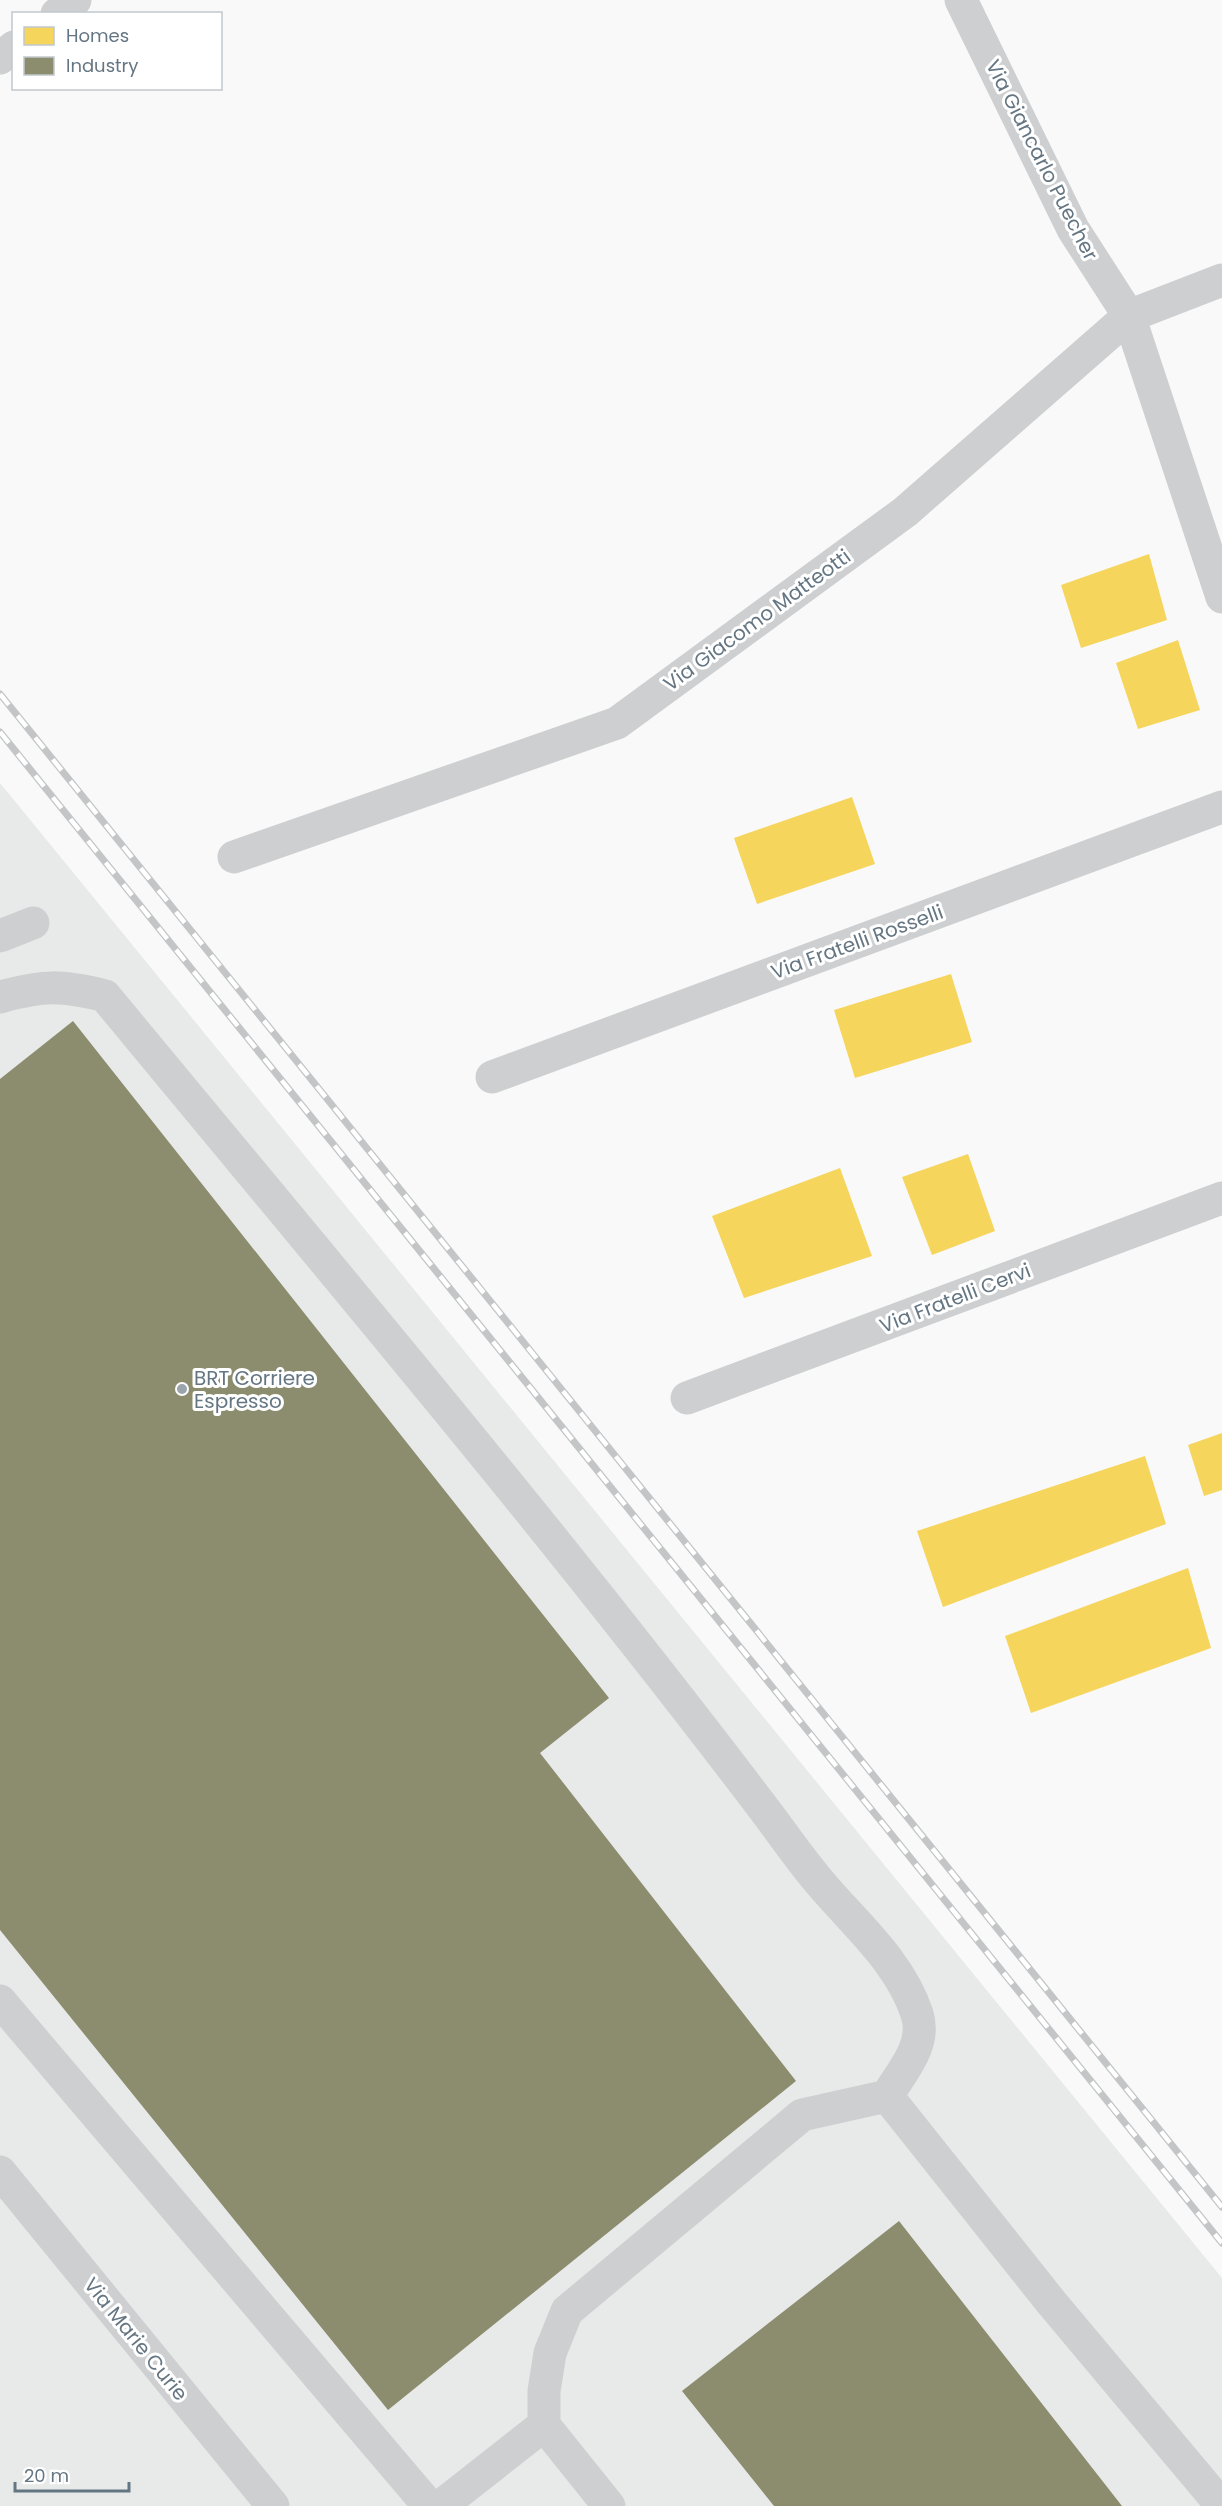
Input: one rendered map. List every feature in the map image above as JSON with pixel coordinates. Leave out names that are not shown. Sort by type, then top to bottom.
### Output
[{"type":"street","points":[[60,12],[75,0]]},
{"type":"street","name":"Via Giancarlo Puecher","points":[[962,0],[1073,229],[1129,316],[1222,597]]},
{"type":"street","points":[[0,58],[12,49]]},
{"type":"street","name":"Via Giacomo Matteotti","points":[[234,857],[617,723],[905,512],[1129,316],[1222,280]]},
{"type":"street","name":"Via Fratelli Rosselli","points":[[492,1077],[1222,807]]},
{"type":"street","points":[[0,936],[33,923]]},
{"type":"street","points":[[0,997],[36,987],[70,987],[105,996],[655,1665],[820,1883],[886,1956],[911,1999],[919,2023],[920,2036],[887,2096],[802,2115],[567,2311],[550,2353],[544,2391],[544,2425],[609,2506]]},
{"type":"street","name":"Via Fratelli Cervi","points":[[687,1398],[1222,1198]]},
{"type":"street","points":[[0,2001],[429,2506]]},
{"type":"street","points":[[887,2096],[1051,2302],[1222,2506]]},
{"type":"street","name":"Via Marie Curie","points":[[0,2172],[273,2506]]},
{"type":"street","points":[[441,2506],[544,2425]]},
{"type":"shaded area","points":[[0,783],[1222,2278],[1222,2506],[0,2506]]},
{"type":"building: Homes","points":[[1149,554],[1167,620],[1081,648],[1061,585]]},
{"type":"building: Homes","points":[[1178,640],[1200,710],[1138,729],[1116,663]]},
{"type":"building: Homes","points":[[852,797],[875,864],[757,904],[734,838]]},
{"type":"building: Homes","points":[[951,974],[972,1042],[855,1078],[834,1010]]},
{"type":"building: Homes","points":[[968,1154],[995,1231],[932,1255],[902,1177]]},
{"type":"building: Homes","points":[[840,1168],[872,1256],[744,1298],[712,1216]]},
{"type":"building: Homes","points":[[1222,1433],[1222,1490],[1204,1496],[1188,1445]]},
{"type":"building: Homes","points":[[1145,1456],[1166,1524],[943,1607],[917,1531]]},
{"type":"building: Homes","points":[[1188,1568],[1211,1648],[1031,1713],[1005,1636]]},
{"type":"building: Industry","name":"BRT Corriere Espresso","points":[[73,1021],[609,1698],[540,1753],[796,2081],[388,2410],[0,1930],[0,1079]]},
{"type":"building: Industry","points":[[899,2221],[1122,2506],[774,2506],[682,2391]]},
{"type":"railway","points":[[0,694],[1222,2207]]},
{"type":"railway","points":[[0,732],[1222,2243]]},
{"type":"place","name":"BRT Corriere Espresso","points":[[182,1389]]}]
